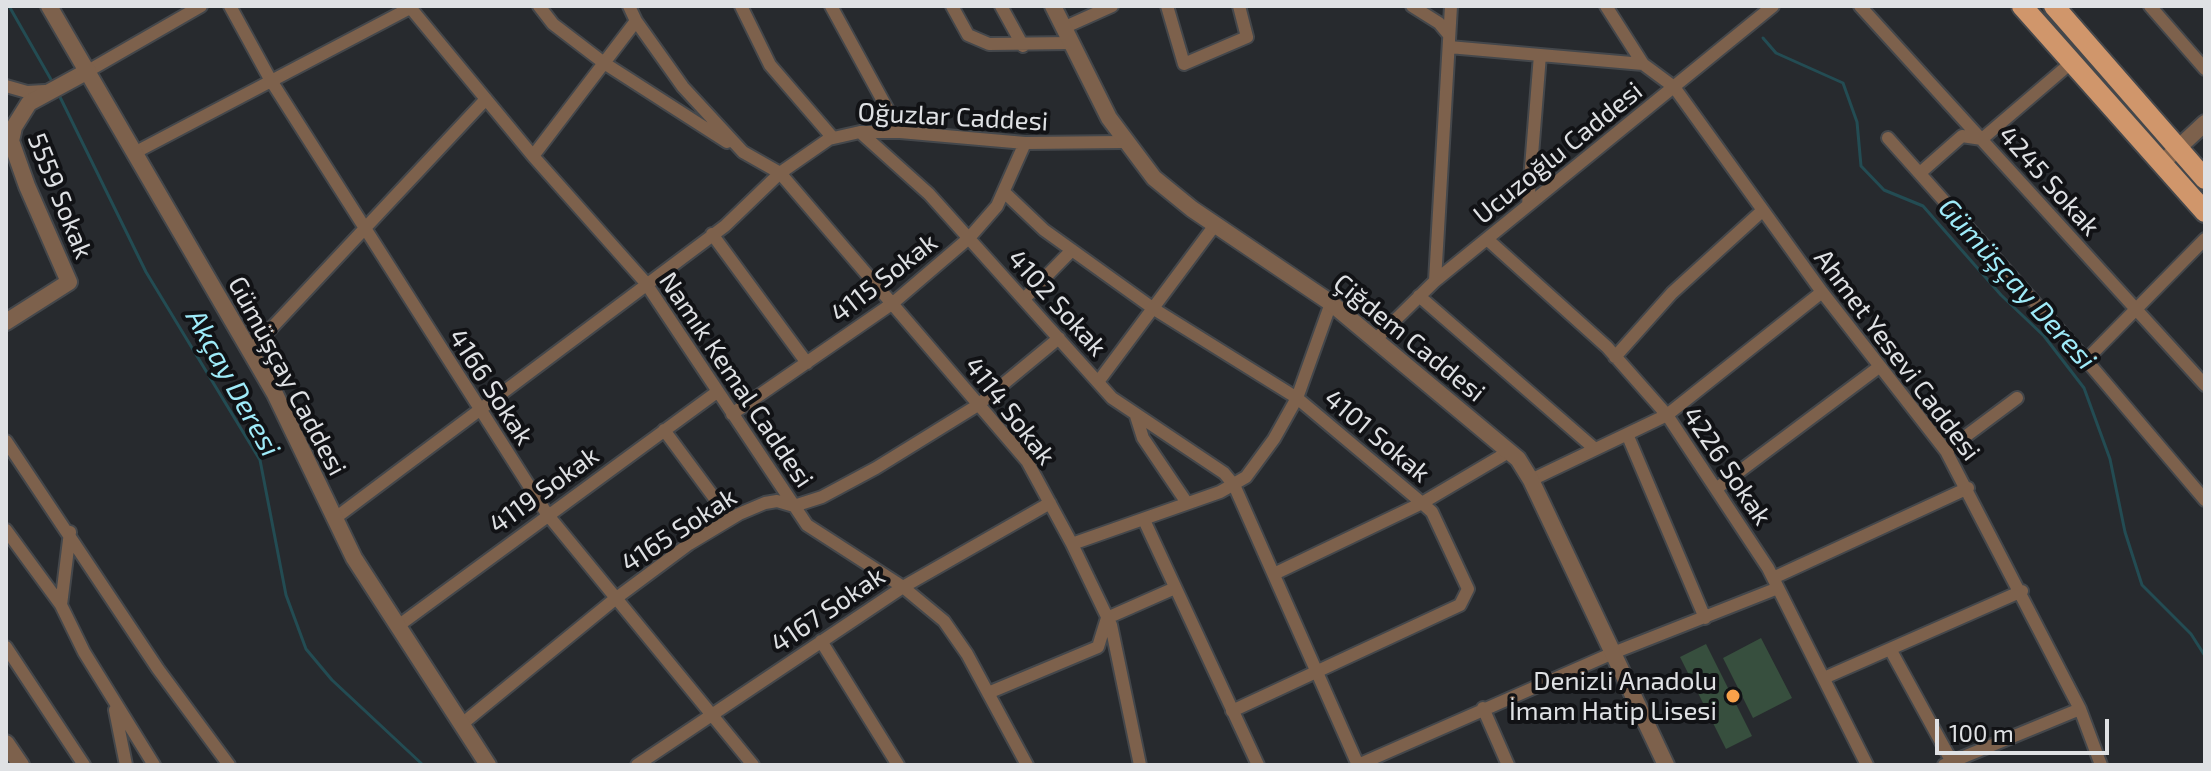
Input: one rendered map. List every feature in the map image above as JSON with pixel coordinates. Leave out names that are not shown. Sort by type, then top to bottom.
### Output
[{"type":"main road","points":[[2022,6],[2072,62],[2170,156],[2205,179]]},
{"type":"main road","points":[[2054,6],[2170,156],[2205,212]]},
{"type":"street","name":"Gümüşçay Caddesi","points":[[49,6],[250,351],[354,558],[488,765]]},
{"type":"street","points":[[9,135],[21,111],[49,91],[201,6]]},
{"type":"street","name":"4166 Sokak","points":[[230,6],[270,79],[547,514],[753,765]]},
{"type":"street","points":[[539,6],[553,24],[604,63],[743,152]]},
{"type":"street","points":[[629,6],[636,21],[683,87],[743,152]]},
{"type":"street","points":[[741,6],[770,65],[833,138]]},
{"type":"street","points":[[831,6],[900,132]]},
{"type":"street","points":[[952,6],[961,25],[975,39],[1023,46],[1067,36],[1112,6]]},
{"type":"street","points":[[1001,6],[1023,46]]},
{"type":"street","name":"Çiğdem Caddesi","points":[[1053,6],[1123,142],[1172,194],[1331,303],[1510,451],[1531,480],[1666,765]]},
{"type":"street","points":[[1167,6],[1184,64],[1247,37],[1239,6]]},
{"type":"street","points":[[1412,6],[1439,23],[1449,41]]},
{"type":"street","points":[[1435,281],[1451,6]]},
{"type":"street","name":"Ahmet Yesevi Caddesi","points":[[1606,6],[1643,64],[1674,87],[1822,292],[1946,451],[2022,591],[2080,709],[2101,765]]},
{"type":"street","name":"4245 Sokak","points":[[1860,6],[2066,236],[2137,308],[2205,385]]},
{"type":"street","points":[[2150,6],[2205,69]]},
{"type":"street","points":[[136,152],[409,7]]},
{"type":"street","name":"Namık Kemal Caddesi","points":[[409,7],[533,156],[645,282],[807,525],[903,587],[944,621],[1027,765]]},
{"type":"street","name":"Ucuzoğlu Caddesi","points":[[1376,339],[1435,281],[1770,7]]},
{"type":"street","points":[[533,156],[636,21]]},
{"type":"street","points":[[1449,41],[1540,55],[1643,64]]},
{"type":"street","points":[[1528,205],[1540,55]]},
{"type":"street","points":[[1920,173],[1962,136],[1982,139],[2072,62]]},
{"type":"street","points":[[6,86],[27,92],[49,91]]},
{"type":"street","points":[[250,351],[486,99]]},
{"type":"street","points":[[2170,156],[2205,123]]},
{"type":"street","name":"Oğuzlar Caddesi","points":[[334,519],[712,234],[780,173],[833,138],[860,132],[900,132],[1025,143],[1123,142]]},
{"type":"street","name":"4102 Sokak","points":[[860,132],[929,194],[1112,398],[1224,473],[1234,485]]},
{"type":"street","name":"5559 Sokak","points":[[6,322],[69,282],[9,135]]},
{"type":"street","points":[[1888,138],[2086,360],[2205,500]]},
{"type":"street","name":"4115 Sokak","points":[[732,414],[893,303],[969,238],[1004,192],[1025,143]]},
{"type":"street","name":"4114 Sokak","points":[[743,152],[780,173],[1027,461],[1072,544],[1107,618],[1120,658],[1140,765]]},
{"type":"street","name":"4101 Sokak","points":[[1004,192],[1072,250],[1154,309],[1297,398],[1422,503],[1432,512],[1468,589],[1460,605],[1232,711]]},
{"type":"street","points":[[1615,357],[1672,293],[1762,211]]},
{"type":"street","points":[[1098,382],[1215,225]]},
{"type":"street","points":[[712,234],[807,363]]},
{"type":"street","name":"4226 Sokak","points":[[1487,239],[1615,357],[1667,415],[1775,583],[1867,765]]},
{"type":"street","points":[[2086,360],[2205,239]]},
{"type":"street","points":[[1025,298],[1072,250]]},
{"type":"street","points":[[1531,480],[1667,415],[1822,292]]},
{"type":"street","points":[[1419,296],[1595,449]]},
{"type":"street","points":[[1072,544],[1234,485],[1260,459],[1297,398],[1331,303]]},
{"type":"street","name":"4165 Sokak","points":[[462,724],[615,599],[730,519],[765,503],[777,501],[794,506],[822,497],[876,468],[978,405],[1059,338]]},
{"type":"street","points":[[1716,489],[1879,367]]},
{"type":"street","name":"4119 Sokak","points":[[398,626],[717,392]]},
{"type":"street","points":[[1946,451],[2017,398]]},
{"type":"street","points":[[1136,416],[1143,438],[1187,503]]},
{"type":"street","points":[[664,430],[730,519]]},
{"type":"street","points":[[1627,434],[1705,618]]},
{"type":"street","points":[[6,441],[70,532],[158,669],[229,765]]},
{"type":"street","points":[[1274,574],[1422,503],[1510,451]]},
{"type":"street","points":[[1234,485],[1358,765],[1483,708],[1705,618],[1968,488]]},
{"type":"street","name":"4167 Sokak","points":[[637,765],[903,587],[1050,503]]},
{"type":"street","points":[[1144,520],[1258,765]]},
{"type":"street","points":[[6,530],[61,605],[154,765]]},
{"type":"street","points":[[61,605],[70,532]]},
{"type":"street","points":[[988,693],[1098,647],[1107,618],[1175,588]]},
{"type":"street","points":[[1824,678],[2022,591]]},
{"type":"street","points":[[821,641],[898,765]]},
{"type":"street","points":[[6,647],[84,765]]},
{"type":"street","points":[[1890,649],[1948,764],[2080,709]]},
{"type":"street","points":[[113,699],[126,765]]},
{"type":"street","points":[[1483,708],[1508,765]]},
{"type":"street","points":[[6,743],[21,765]]},
{"type":"street","points":[[1977,752],[1984,765]]},
{"type":"green space","points":[[1761,638],[1792,698],[1753,718],[1723,658]]},
{"type":"green space","points":[[1706,644],[1752,736],[1726,749],[1680,657]]},
{"type":"waterway","name":"Akçay Deresi","points":[[9,6],[53,83]]},
{"type":"waterway","name":"Gümüşçay Deresi","points":[[1763,38],[1776,53],[1843,83],[1857,122],[1861,166],[1884,190],[1923,206],[2001,295],[2044,336],[2084,388],[2110,459],[2125,532],[2142,585],[2191,634],[2205,656]]},
{"type":"waterway","name":"Akçay Deresi","points":[[58,93],[146,272],[260,460],[286,595],[306,649],[332,680],[423,765]]},
{"type":"place","name":"Denizli Anadolu İmam Hatip Lisesi","points":[[1733,696]]}]
